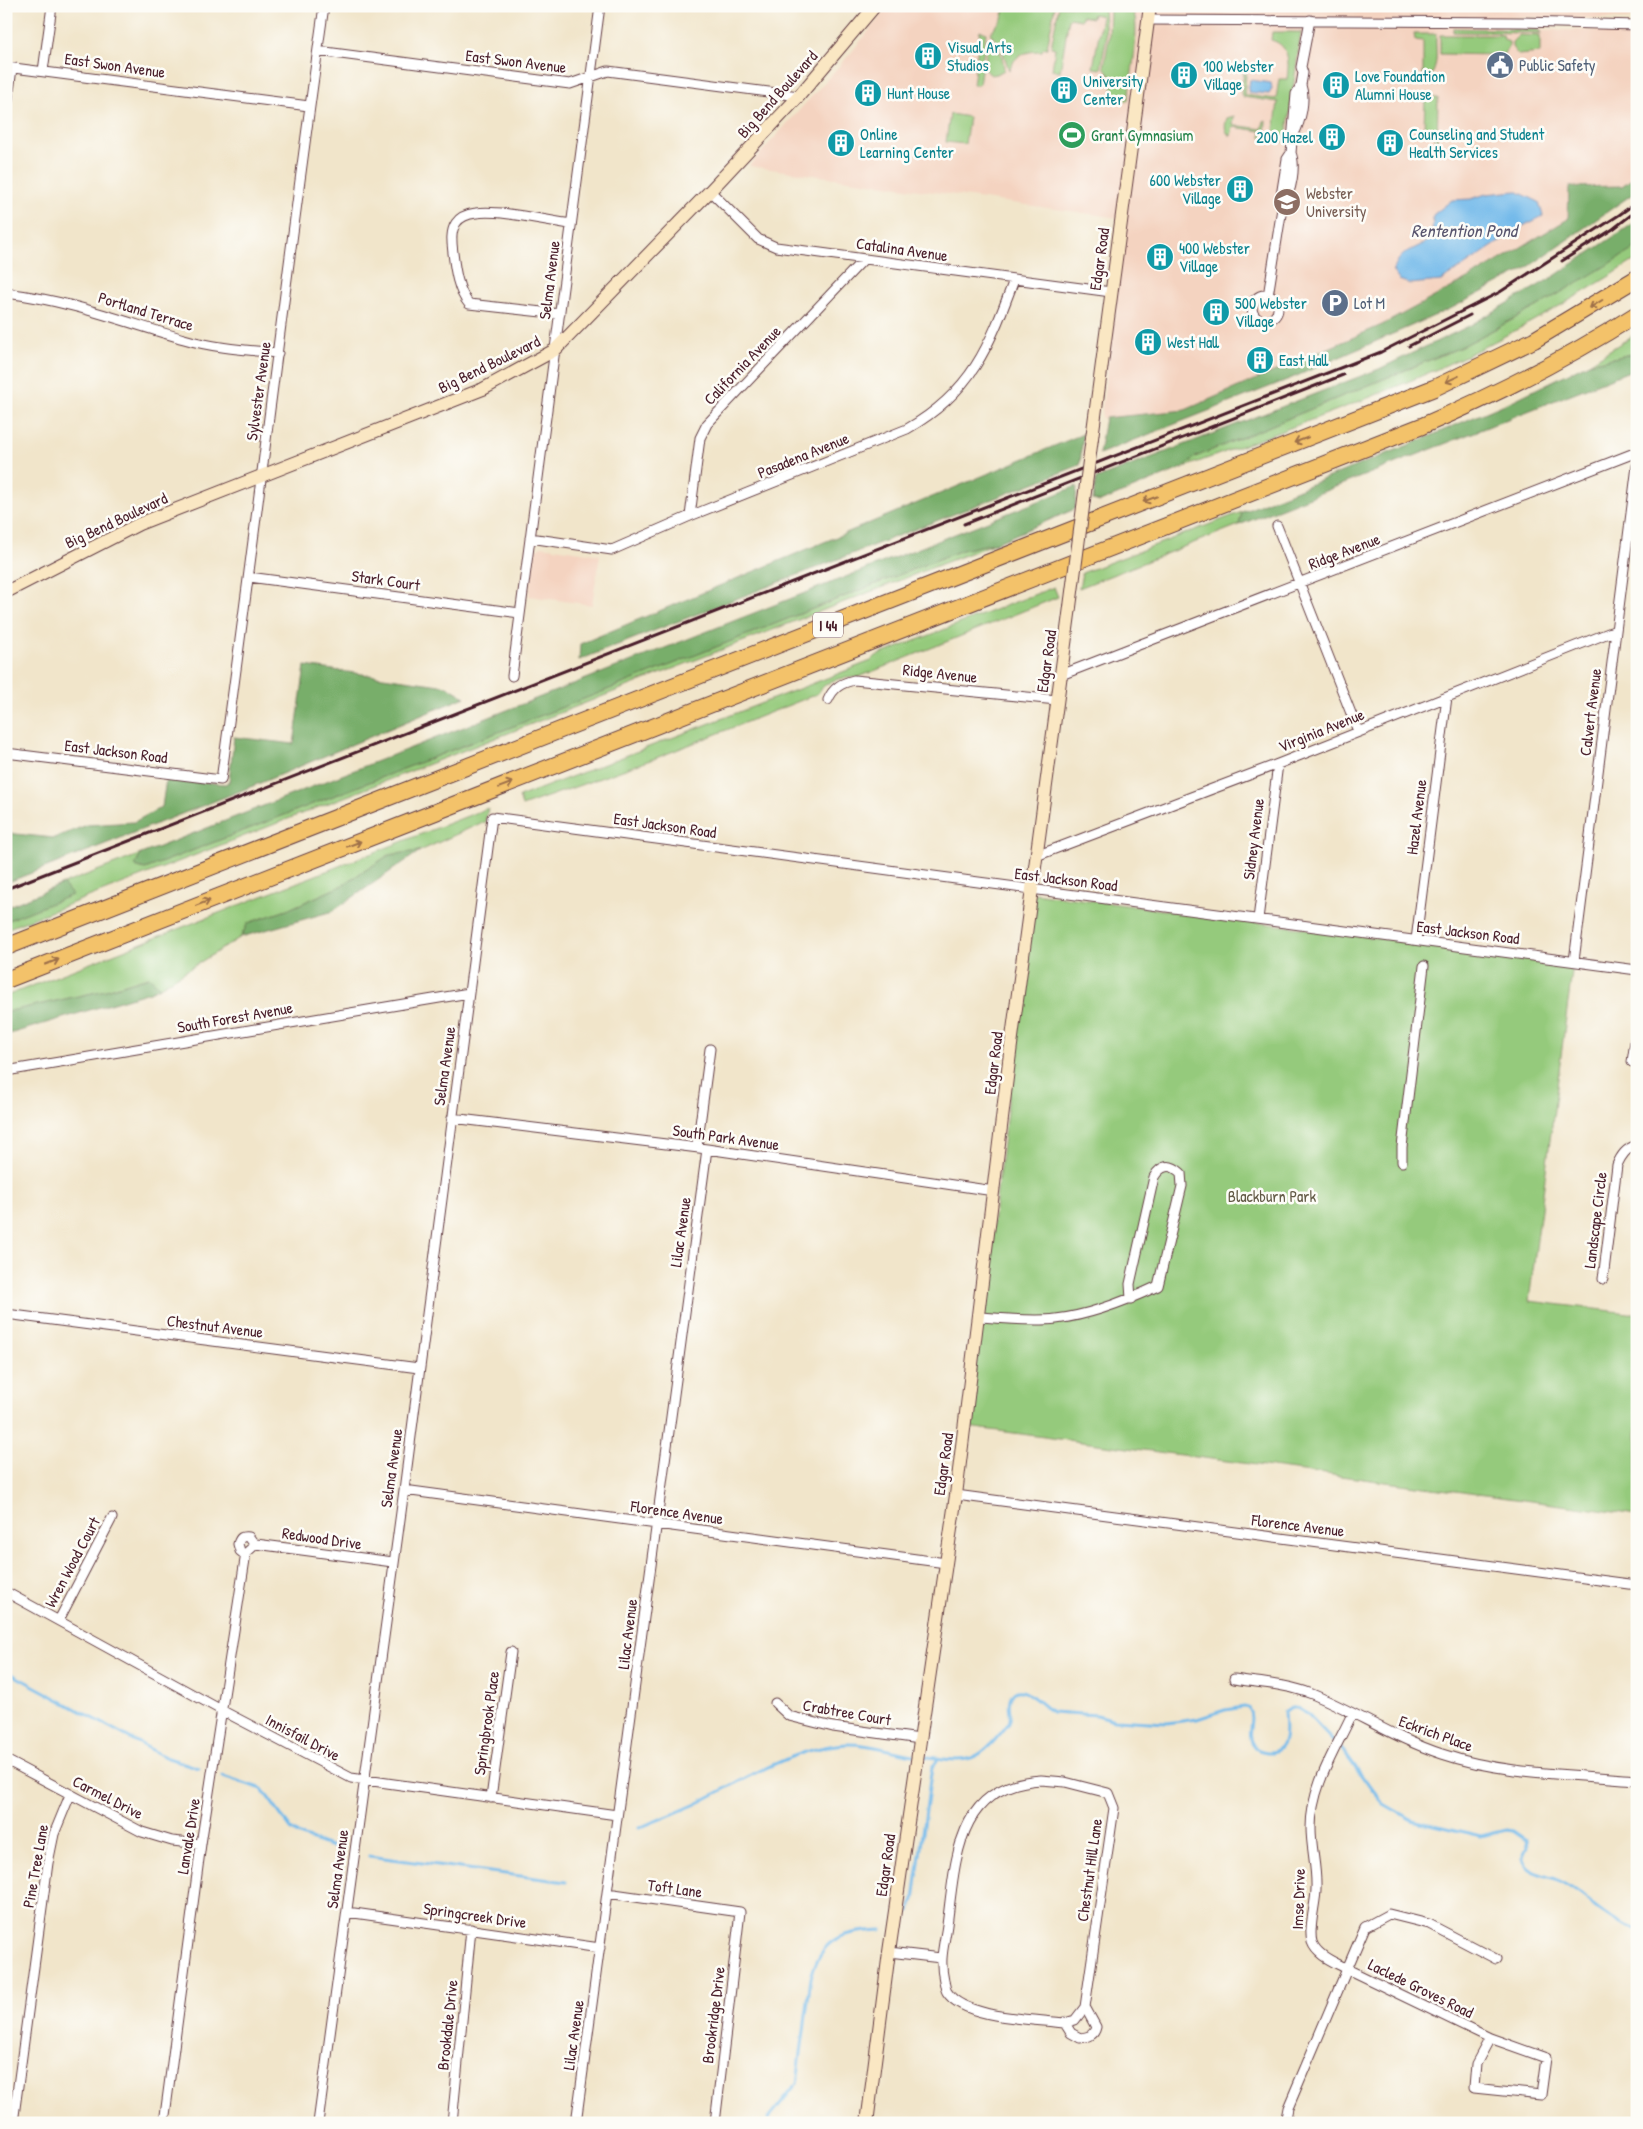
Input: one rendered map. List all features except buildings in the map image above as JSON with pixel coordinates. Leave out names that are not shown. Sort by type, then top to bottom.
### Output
[{"type":"highway","name":"I 44","points":[[6,946],[1434,388],[1534,340],[1637,278]]},
{"type":"highway","name":"I 44","points":[[6,980],[1422,426],[1522,380],[1590,343],[1637,314]]},
{"type":"street","points":[[43,71],[52,6]]},
{"type":"street","name":"Sylvester Avenue","points":[[221,780],[309,106],[324,6]]},
{"type":"street","name":"Selma Avenue","points":[[512,676],[600,6]]},
{"type":"street","name":"Big Bend Boulevard","points":[[6,592],[139,524],[483,389],[555,350],[710,191],[799,96],[876,6]]},
{"type":"street","name":"Edgar Road","points":[[867,2123],[889,1952],[956,1495],[1031,890],[1150,6]]},
{"type":"street","points":[[1148,20],[1310,20],[1637,26]]},
{"type":"street","points":[[1268,296],[1283,202],[1281,196],[1287,159],[1291,153],[1294,134],[1292,122],[1296,94],[1301,85],[1301,67],[1310,20]]},
{"type":"street","name":"East Swon Avenue","points":[[318,51],[570,84],[608,71],[799,96]]},
{"type":"street","points":[[6,115],[9,67]]},
{"type":"street","name":"East Swon Avenue","points":[[9,67],[309,106]]},
{"type":"street","name":"Catalina Avenue","points":[[710,191],[758,239],[784,249],[1111,292]]},
{"type":"street","points":[[560,314],[469,304],[463,297],[454,262],[452,238],[455,224],[476,212],[571,224]]},
{"type":"street","name":"California Avenue","points":[[690,516],[700,438],[707,424],[864,259]]},
{"type":"street","name":"Pasadena Avenue","points":[[530,538],[612,550],[690,516],[907,429],[930,416],[952,396],[979,362],[993,337],[1014,280]]},
{"type":"street","name":"Portland Terrace","points":[[6,293],[38,297],[75,305],[207,344],[278,353]]},
{"type":"street","name":"Ridge Avenue","points":[[1061,675],[1637,452]]},
{"type":"street","name":"Calvert Avenue","points":[[1574,961],[1637,466]]},
{"type":"street","points":[[1277,526],[1358,731]]},
{"type":"street","name":"Stark Court","points":[[249,577],[520,613]]},
{"type":"street","name":"Virginia Avenue","points":[[1036,856],[1278,764],[1616,630]]},
{"type":"street","name":"Ridge Avenue","points":[[828,700],[832,691],[840,685],[854,680],[1057,700]]},
{"type":"street","name":"Hazel Avenue","points":[[1416,940],[1447,697]]},
{"type":"street","name":"East Jackson Road","points":[[6,753],[221,780]]},
{"type":"street","name":"Sidney Avenue","points":[[1258,919],[1278,764]]},
{"type":"street","name":"Selma Avenue","points":[[318,2123],[404,1490],[492,817]]},
{"type":"street","name":"East Jackson Road","points":[[492,817],[1637,970]]},
{"type":"street","points":[[1402,1162],[1402,1147],[1424,966]]},
{"type":"street","name":"South Forest Avenue","points":[[6,1071],[469,993]]},
{"type":"street","points":[[1632,1062],[1637,1027]]},
{"type":"street","name":"Lilac Avenue","points":[[576,2123],[656,1524],[702,1148],[710,1050]]},
{"type":"street","name":"South Park Avenue","points":[[452,1118],[702,1148],[994,1191]]},
{"type":"street","name":"Landscape Circle","points":[[1603,1279],[1617,1165],[1621,1156],[1637,1145]]},
{"type":"street","points":[[978,1317],[1056,1319],[1092,1312],[1131,1298],[1158,1286],[1182,1186],[1181,1173],[1170,1166],[1163,1166],[1154,1177],[1130,1284],[1131,1298]]},
{"type":"street","name":"Chestnut Avenue","points":[[6,1314],[419,1368]]},
{"type":"street","name":"Florence Avenue","points":[[404,1490],[946,1563]]},
{"type":"street","name":"Florence Avenue","points":[[956,1495],[1637,1585]]},
{"type":"street","name":"Wren Wood Court","points":[[58,1620],[112,1518]]},
{"type":"street","name":"Redwood Drive","points":[[249,1550],[393,1562]]},
{"type":"street","name":"Lanvale Drive","points":[[164,2123],[201,1844],[249,1550]]},
{"type":"street","name":"Innisfail Drive","points":[[6,1592],[350,1778],[617,1815]]},
{"type":"street","name":"Springbrook Place","points":[[490,1798],[511,1652]]},
{"type":"street","name":"Eckrich Place","points":[[1234,1680],[1286,1687],[1311,1694],[1416,1744],[1467,1761],[1530,1771],[1637,1780]]},
{"type":"street","name":"Crabtree Court","points":[[775,1703],[788,1716],[918,1749]]},
{"type":"street","name":"Imse Drive","points":[[1348,1969],[1320,1954],[1312,1943],[1311,1934],[1316,1890],[1311,1829],[1313,1802],[1329,1761],[1352,1714]]},
{"type":"street","name":"Carmel Drive","points":[[6,1760],[142,1832],[172,1841],[201,1844]]},
{"type":"street","name":"Chestnut Hill Lane","points":[[1064,2022],[993,2015],[966,2007],[947,1992],[941,1958],[960,1840],[969,1821],[982,1805],[1009,1787],[1024,1782],[1065,1782],[1099,1790],[1108,1793],[1114,1808],[1085,2007]]},
{"type":"street","name":"Pine Tree Lane","points":[[13,2123],[50,1855],[54,1834],[70,1795]]},
{"type":"street","name":"Toft Lane","points":[[607,1894],[740,1912]]},
{"type":"street","name":"Springcreek Drive","points":[[347,1912],[600,1948]]},
{"type":"street","name":"Brookridge Drive","points":[[716,2123],[740,1912]]},
{"type":"street","name":"Laclede Groves Road","points":[[1490,2038],[1476,2064],[1474,2088],[1541,2095],[1546,2058],[1490,2038],[1348,1969],[1365,1927],[1389,1914],[1429,1924],[1496,1959]]},
{"type":"street","name":"Brookdale Drive","points":[[452,2123],[471,1930]]},
{"type":"street","points":[[889,1952],[941,1958]]},
{"type":"street","points":[[1285,2123],[1288,2108],[1348,1969]]},
{"type":"street","points":[[1085,2007],[1096,2027],[1095,2032],[1090,2036],[1080,2038],[1071,2032],[1064,2022],[1075,2020],[1085,2007]]},
{"type":"shaded area","name":"Webster University","points":[[889,6],[1637,6],[1637,19],[1503,17],[1501,29],[1637,31],[1637,175],[1622,186],[1569,187],[1568,219],[1473,276],[1382,325],[1185,411],[1101,418],[1126,219],[749,166],[850,54]]},
{"type":"shaded area","points":[[542,546],[600,555],[592,605],[529,596],[536,549]]},
{"type":"green space","points":[[1005,6],[1055,6],[1047,48],[1043,48],[1042,51],[1022,54],[1015,60],[1009,70],[1001,47],[990,33],[1002,19]]},
{"type":"green space","points":[[1059,6],[1104,7],[1106,40],[1101,69],[1093,68],[1102,16],[1093,14],[1092,18],[1082,16],[1081,20],[1069,18],[1060,72],[1052,70],[1055,48],[1051,47]]},
{"type":"green space","points":[[1110,8],[1133,12],[1135,18],[1133,68],[1128,101],[1113,98],[1111,78],[1104,67],[1109,37]]},
{"type":"green space","points":[[1453,28],[1538,30],[1542,33],[1453,32]]},
{"type":"green space","points":[[980,30],[986,33],[979,85],[973,85]]},
{"type":"green space","points":[[1272,32],[1301,32],[1286,140],[1284,142],[1273,140],[1278,102],[1243,97],[1241,94],[1245,64],[1247,65],[1244,95],[1276,99],[1279,79],[1287,79],[1287,55],[1282,46],[1271,40]]},
{"type":"green space","points":[[1414,34],[1436,34],[1436,64],[1428,78],[1423,79],[1423,41],[1415,40]]},
{"type":"green space","points":[[1440,35],[1503,35],[1504,40],[1509,42],[1509,46],[1503,55],[1440,54]]},
{"type":"green space","points":[[1519,35],[1540,36],[1540,53],[1518,55],[1512,47],[1512,42]]},
{"type":"green space","points":[[988,38],[1000,52],[1004,70],[991,75],[984,69]]},
{"type":"green space","points":[[1425,98],[1438,98],[1437,145],[1434,136],[1424,129]]},
{"type":"green space","points":[[950,114],[969,117],[965,144],[946,142]]},
{"type":"green space","points":[[1234,116],[1233,125],[1262,129],[1266,120],[1265,138],[1261,138],[1261,131],[1233,127],[1231,136],[1228,134],[1225,126],[1227,118]]},
{"type":"green space","points":[[1637,175],[1637,191],[1524,270],[1452,308],[1292,378],[1099,454],[1105,418],[1185,410],[1382,325],[1473,276],[1568,219],[1569,187],[1622,186]]},
{"type":"green space","points":[[1637,221],[1637,246],[1631,251],[1538,306],[1461,347],[1195,457],[1185,467],[1100,502],[1093,500],[1096,479],[1379,369],[1469,326],[1553,277]]},
{"type":"green space","points":[[1637,246],[1637,259],[1553,310],[1465,356],[1378,394],[1185,467],[1195,457],[1461,347],[1538,306]]},
{"type":"green space","points":[[1637,333],[1637,353],[1589,363]]},
{"type":"green space","points":[[1637,353],[1637,368],[1239,525],[1242,512],[1416,442],[1514,400],[1589,363]]},
{"type":"green space","points":[[1083,434],[1080,465],[579,660],[580,644]]},
{"type":"green space","points":[[1077,486],[1075,509],[998,542],[962,550],[145,869],[135,866],[141,854]]},
{"type":"green space","points":[[1242,512],[1239,525],[1079,588],[1082,573]]},
{"type":"green space","points":[[998,542],[6,929],[6,921],[71,895],[63,884],[141,854],[135,866],[145,869],[962,550]]},
{"type":"green space","points":[[1054,587],[1058,597],[859,677],[835,680],[826,684],[817,694],[656,758],[522,806],[519,797],[871,661],[876,656]]},
{"type":"green space","points":[[305,666],[447,686],[465,697],[258,784],[6,883],[6,833],[54,838],[87,825],[134,822],[162,807],[166,779],[225,784],[229,782],[234,737],[294,744]]},
{"type":"green space","points":[[488,808],[485,823],[481,823],[420,851],[389,855],[341,886],[287,910],[248,923],[241,937],[160,987],[148,977],[106,990],[6,1012],[6,996]]},
{"type":"green space","points":[[420,851],[333,911],[241,937],[248,923],[287,910],[341,886],[389,855]]},
{"type":"green space","points":[[63,884],[72,895],[6,921],[6,907]]},
{"type":"green space","name":"Blackburn Park","points":[[1034,893],[1573,964],[1529,1301],[1637,1314],[1637,1515],[968,1427]]},
{"type":"green space","points":[[149,977],[160,987],[150,992],[6,1035],[6,1012],[106,990]]},
{"type":"water","points":[[1250,80],[1271,83],[1272,89],[1269,94],[1248,92]]},
{"type":"water","name":"Rentention Pond","points":[[1516,191],[1539,202],[1543,216],[1523,226],[1441,281],[1410,284],[1399,280],[1393,272],[1396,264],[1404,254],[1432,238],[1433,215],[1452,200],[1471,199],[1486,194]]},
{"type":"waterway","points":[[6,1671],[165,1757],[199,1768]]},
{"type":"waterway","points":[[920,1756],[962,1760],[980,1754],[998,1737],[1009,1723],[1010,1700],[1013,1693],[1018,1691],[1030,1695],[1052,1712],[1097,1715],[1115,1720],[1167,1723],[1197,1719],[1225,1710],[1244,1707],[1248,1708],[1250,1713],[1250,1736],[1254,1747],[1267,1752],[1279,1749],[1285,1732],[1284,1712],[1291,1707],[1295,1707],[1309,1715],[1346,1754],[1384,1804],[1412,1820],[1481,1836],[1506,1830],[1513,1831],[1526,1840],[1527,1847],[1522,1858],[1527,1867],[1536,1873],[1567,1885],[1617,1921],[1637,1929]]},
{"type":"waterway","points":[[639,1828],[694,1805],[772,1765],[810,1751],[829,1746],[856,1744],[914,1755]]},
{"type":"waterway","points":[[903,1918],[910,1910],[914,1900],[932,1768],[938,1759]]},
{"type":"waterway","points":[[223,1776],[262,1789],[291,1829],[299,1835],[341,1850]]},
{"type":"waterway","points":[[369,1856],[566,1882]]},
{"type":"waterway","points":[[768,2119],[797,2083],[811,1978],[821,1953],[828,1945],[845,1935],[881,1930]]},
{"type":"railway","points":[[6,889],[1381,352],[1500,292],[1637,202]]},
{"type":"railway","points":[[1562,261],[1613,229],[1631,215]]},
{"type":"railway","points":[[1409,346],[1470,315]]},
{"type":"railway","points":[[964,524],[1343,375]]},
{"type":"place","name":"Visual Arts Studios","points":[[928,56]]},
{"type":"place","name":"Public Safety","points":[[1500,65]]},
{"type":"place","name":"100 Webster Village","points":[[1184,75]]},
{"type":"place","name":"Love Foundation Alumni House","points":[[1336,85]]},
{"type":"place","name":"University Center","points":[[1064,90]]},
{"type":"place","name":"Hunt House","points":[[868,93]]},
{"type":"place","name":"Grant Gymnasium","points":[[1072,135]]},
{"type":"place","name":"200 Hazel","points":[[1332,137]]},
{"type":"place","name":"Online Learning Center","points":[[841,143]]},
{"type":"place","name":"Counseling and Student Health Services","points":[[1390,143]]},
{"type":"place","name":"600 Webster Village","points":[[1240,189]]},
{"type":"place","name":"Webster University","points":[[1287,202]]},
{"type":"place","name":"400 Webster Village","points":[[1160,257]]},
{"type":"place","name":"Lot M","points":[[1335,303]]},
{"type":"place","name":"500 Webster Village","points":[[1216,312]]},
{"type":"place","name":"West Hall","points":[[1148,342]]},
{"type":"place","name":"East Hall","points":[[1260,360]]}]
